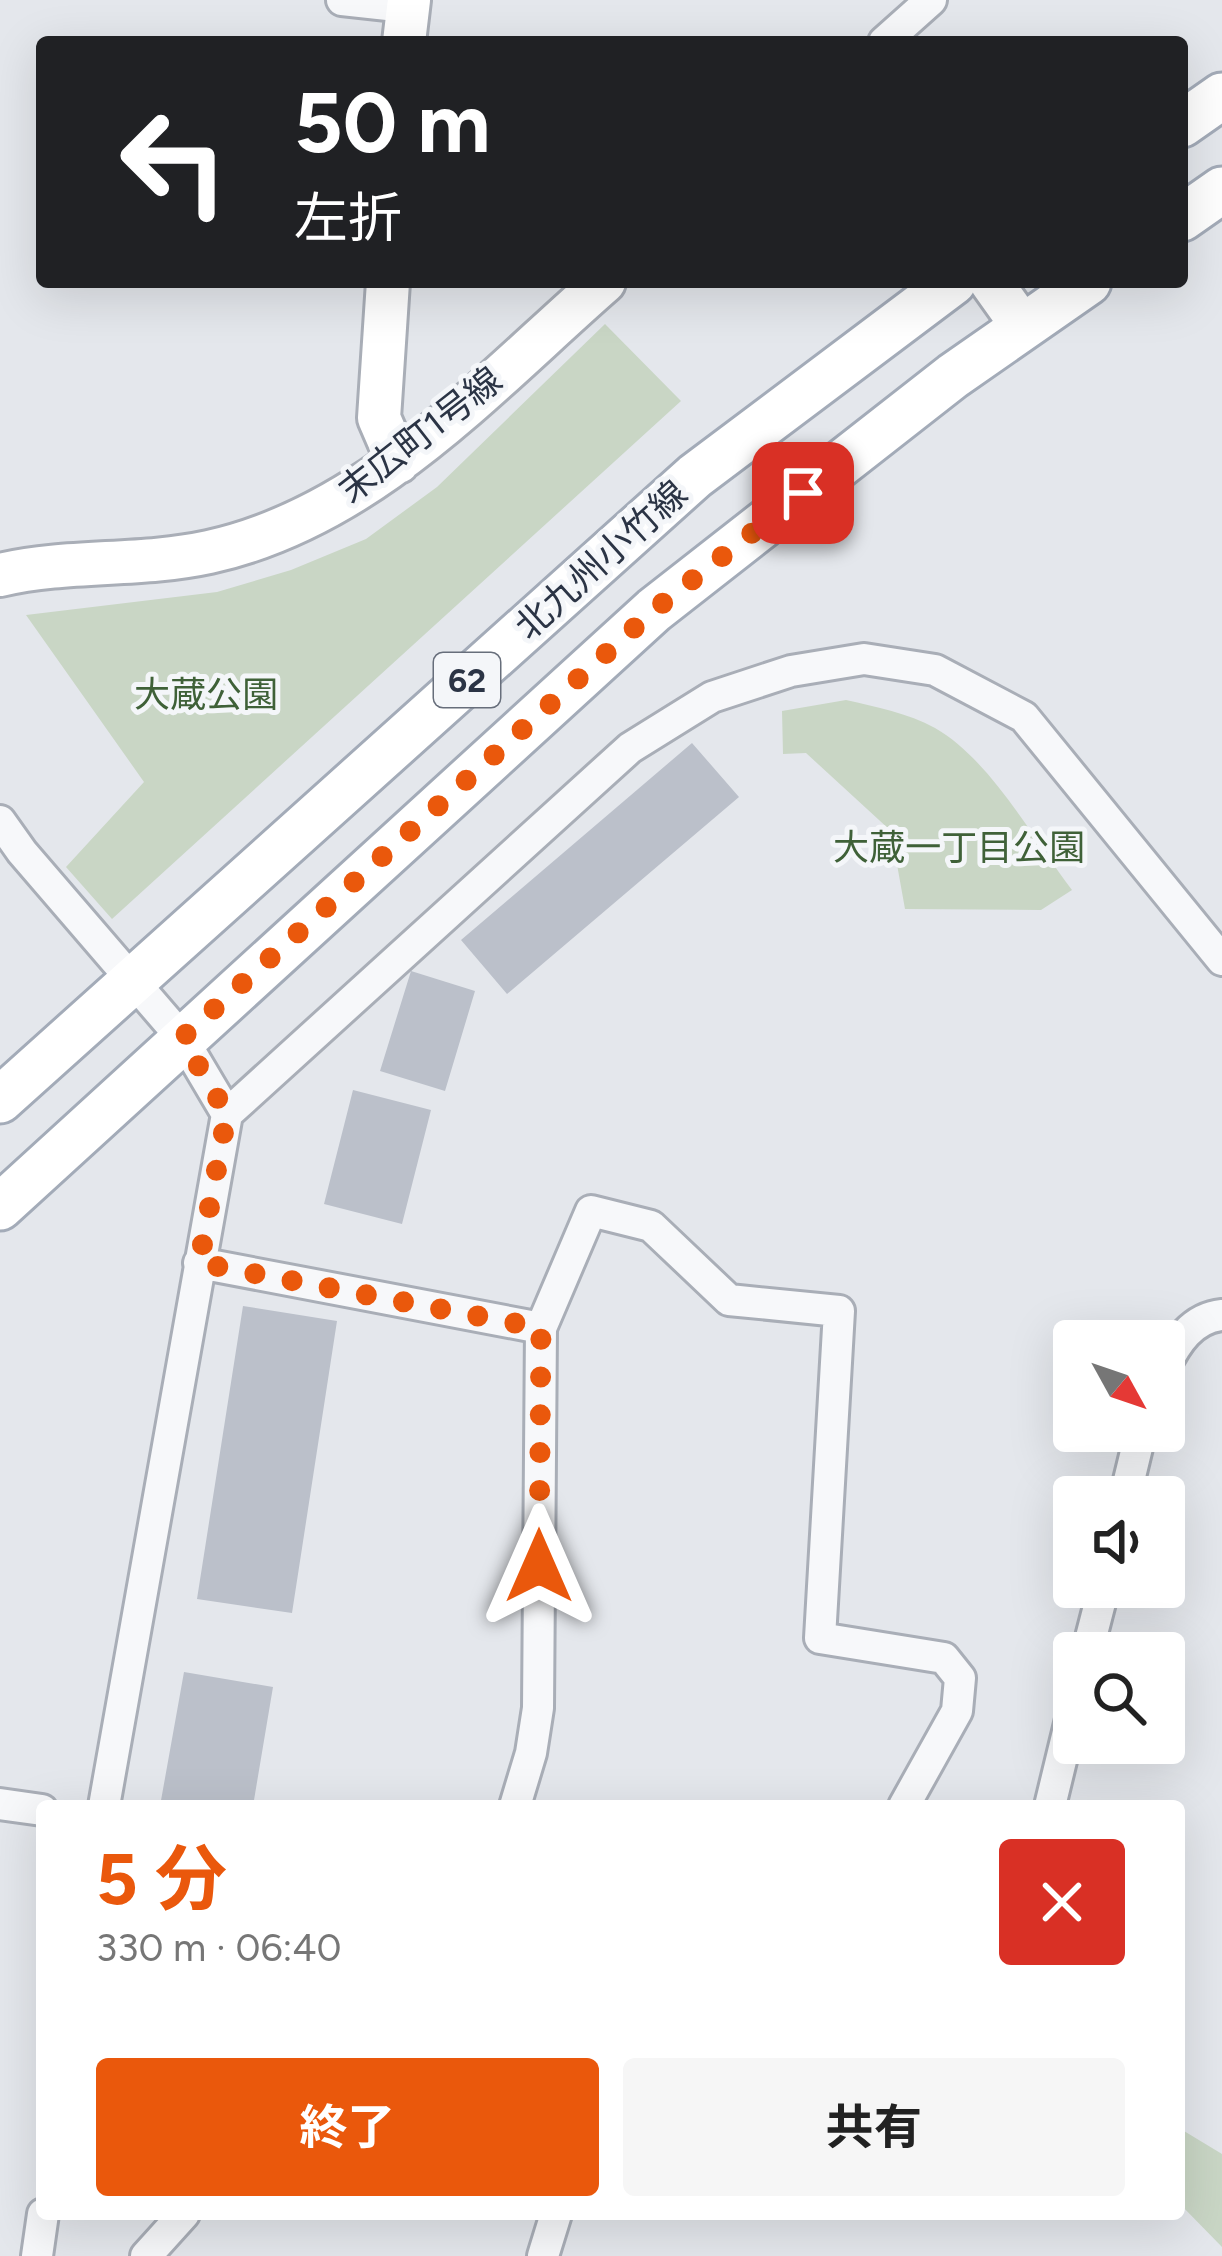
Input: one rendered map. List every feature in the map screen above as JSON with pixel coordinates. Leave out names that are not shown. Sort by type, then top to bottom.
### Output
[{"type":"main road","points":[[1188,120],[1222,96]]},
{"type":"main road","points":[[1188,214],[1222,190]]},
{"type":"main road","name":"北九州小竹線","points":[[0,1100],[694,476],[945,288]]},
{"type":"main road","name":"北九州小竹線","points":[[0,1208],[654,610],[934,391],[1079,288]]},
{"type":"street","points":[[341,0],[406,16]]},
{"type":"street","points":[[891,36],[931,0]]},
{"type":"street","points":[[388,288],[379,418],[398,462]]},
{"type":"street","name":"末広町1号線","points":[[0,575],[210,552],[267,535],[332,506],[398,462],[597,288]]},
{"type":"street","points":[[995,288],[1022,327]]},
{"type":"street","points":[[105,1800],[227,1114],[630,748],[712,697],[791,671],[864,659],[935,670],[1024,717],[1222,960]]},
{"type":"street","points":[[0,820],[11,862],[132,981],[182,1038],[227,1114]]},
{"type":"street","points":[[517,1800],[538,1708],[541,1328],[591,1211],[651,1226],[729,1300],[839,1311],[820,1639],[944,1658],[960,1678],[957,1712],[907,1800]]},
{"type":"street","points":[[199,1263],[541,1328]]},
{"type":"street","points":[[1185,1333],[1211,1316],[1222,1315]]},
{"type":"street","points":[[1051,1800],[1060,1764]]},
{"type":"street","points":[[0,1804],[36,1809]]},
{"type":"street","points":[[37,2256],[42,2220]]},
{"type":"street","points":[[152,2254],[179,2220]]},
{"type":"street","points":[[543,2256],[554,2220]]},
{"type":"green space","name":"大蔵公園","points":[[605,324],[681,401],[112,919],[66,867],[144,782],[26,615],[217,592],[291,570],[366,539],[437,487]]},
{"type":"green space","name":"大蔵一丁目公園","points":[[846,700],[914,718],[955,742],[1010,802],[1072,890],[1041,910],[905,909],[891,831],[806,753],[783,754],[782,711]]},
{"type":"green space","points":[[1185,2132],[1222,2154],[1222,2247],[1185,2209]]},
{"type":"building","points":[[692,743],[739,797],[507,994],[461,940]]},
{"type":"building","points":[[411,971],[475,991],[445,1091],[380,1071]]},
{"type":"building","points":[[353,1090],[431,1110],[402,1224],[324,1204]]},
{"type":"building","points":[[243,1306],[337,1321],[292,1613],[197,1599]]},
{"type":"building","points":[[184,1672],[273,1687],[254,1800],[161,1800]]},
{"type":"route","points":[[539,1566],[541,1328],[199,1263],[227,1114],[182,1038],[654,610],[803,493]]}]
